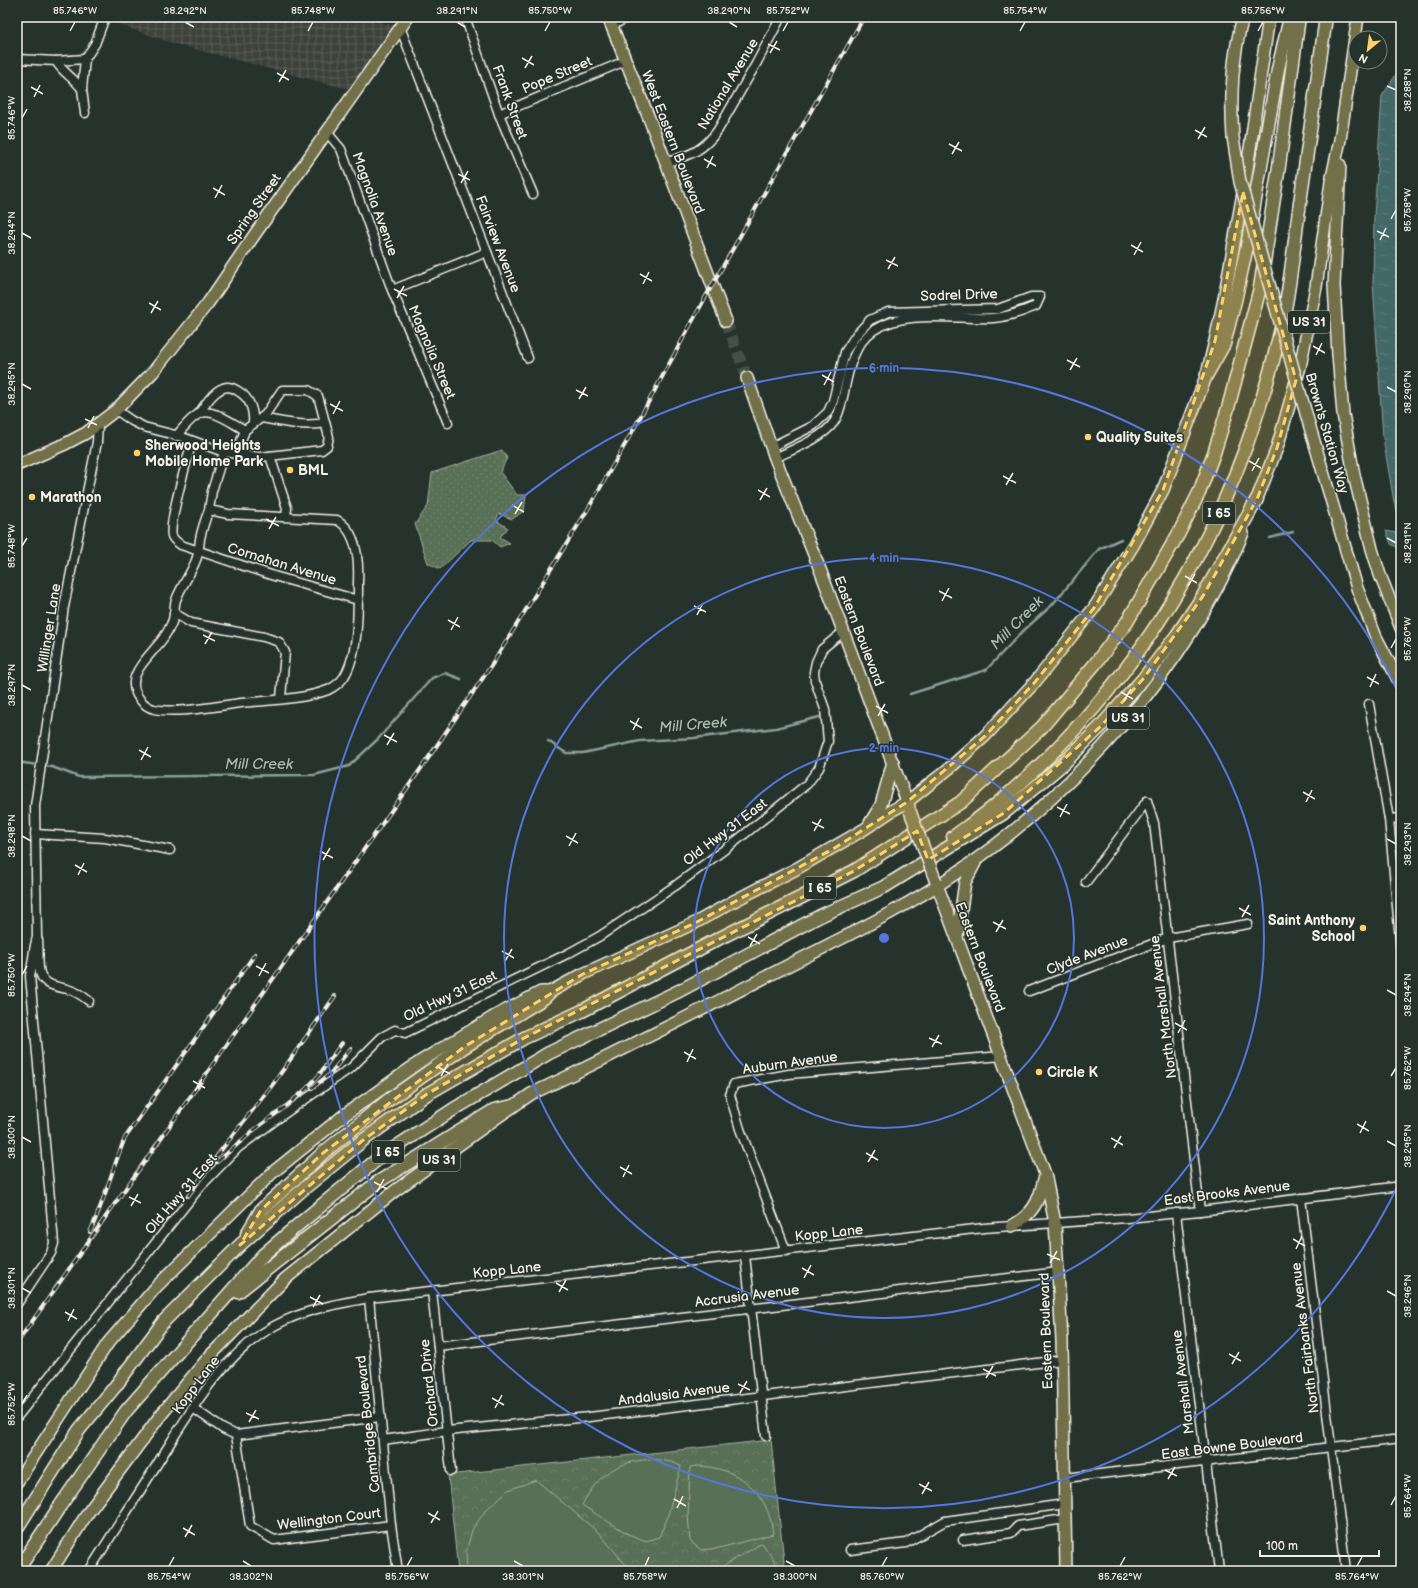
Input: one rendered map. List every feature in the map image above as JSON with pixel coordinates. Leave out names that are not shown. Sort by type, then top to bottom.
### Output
[{"type":"highway","points":[[1206,374],[1224,344],[1247,246],[1278,70],[1288,26],[1292,17]]},
{"type":"highway","name":"I 65","points":[[17,1528],[79,1430],[114,1388],[164,1321],[240,1245],[302,1190],[362,1141],[427,1094],[524,1038],[582,1010],[718,938],[854,871],[961,802],[1042,727],[1096,664],[1127,622],[1179,533],[1199,493],[1214,453],[1230,401],[1260,288],[1278,174],[1299,17]]},
{"type":"highway","name":"I 65","points":[[17,1571],[126,1411],[263,1255],[379,1158],[454,1109],[549,1053],[679,991],[820,916],[884,887],[997,804],[1049,757],[1097,706],[1137,654],[1170,606],[1209,536],[1237,472],[1254,428],[1283,322],[1326,17]]},
{"type":"highway","points":[[884,887],[1004,813],[1063,764],[1100,726],[1143,679],[1177,635],[1203,596],[1257,499]]},
{"type":"highway","points":[[240,1245],[262,1210],[323,1153],[394,1097],[464,1047],[544,998],[550,992]]},
{"type":"highway","points":[[214,1311],[378,1182],[494,1110],[513,1106]]},
{"type":"main road","name":"Spring Street","points":[[17,465],[68,443],[86,433],[116,410],[153,372],[208,303],[326,131],[408,17]]},
{"type":"main road","name":"Brown's Station Way","points":[[1244,17],[1237,40],[1231,96],[1233,137],[1240,182],[1357,588],[1376,637],[1401,685]]},
{"type":"main road","points":[[17,1482],[108,1343],[157,1286],[272,1173],[343,1116],[421,1061],[495,1016],[541,992],[550,992],[583,974],[695,922],[796,869],[866,828],[909,806],[985,736],[1035,682],[1094,608],[1134,544],[1163,490],[1206,374],[1224,299],[1245,184],[1259,96],[1269,17]]},
{"type":"main road","name":"US 31","points":[[51,1571],[87,1514],[160,1416],[208,1358],[280,1285],[396,1190],[531,1094],[881,919],[980,856],[1015,830],[1058,792],[1109,741],[1146,696],[1180,650],[1210,601],[1234,556],[1277,448],[1300,366],[1316,287],[1331,182],[1340,140],[1358,17]]},
{"type":"main road","name":"West Eastern Boulevard","points":[[609,20],[649,118],[726,321]]},
{"type":"main road","name":"Brown's Station Way","points":[[1340,140],[1334,285],[1343,414],[1354,475],[1366,527],[1380,575],[1401,628]]},
{"type":"main road","name":"Eastern Boulevard","points":[[747,378],[775,458],[821,572],[893,762],[936,883],[1045,1174],[1055,1223],[1059,1272],[1066,1571]]},
{"type":"main road","points":[[866,828],[881,805],[893,762]]},
{"type":"main road","points":[[957,937],[965,882],[968,874],[980,856]]},
{"type":"main road","points":[[1012,1226],[1025,1219],[1035,1207],[1042,1191],[1045,1174]]},
{"type":"street","points":[[85,114],[82,89],[85,59],[95,44],[104,17]]},
{"type":"street","name":"Frank Street","points":[[465,17],[499,114],[533,194]]},
{"type":"street","points":[[609,20],[617,23],[628,17]]},
{"type":"street","name":"National Avenue","points":[[665,163],[693,154],[711,140],[756,64],[781,17]]},
{"type":"street","name":"Fairview Avenue","points":[[400,27],[528,358]]},
{"type":"street","points":[[17,60],[56,61],[85,59]]},
{"type":"street","points":[[56,61],[82,89]]},
{"type":"street","name":"Pope Street","points":[[499,114],[625,61]]},
{"type":"street","name":"Magnolia Avenue","points":[[326,131],[341,149],[392,290]]},
{"type":"street","points":[[392,290],[487,252]]},
{"type":"street","name":"Magnolia Street","points":[[392,290],[448,423]]},
{"type":"street","name":"Sodrel Drive","points":[[771,447],[813,426],[828,412],[833,401],[845,352],[856,335],[870,320],[888,312],[998,308],[1031,297],[1040,297],[1036,306],[1016,314],[994,318],[908,318],[892,321],[874,330],[864,339],[851,362],[839,413],[833,423],[825,432],[817,437],[775,458]]},
{"type":"street","points":[[176,436],[218,391],[227,387],[234,388],[244,395],[251,405],[254,418],[253,424]]},
{"type":"street","points":[[116,410],[132,422],[144,427],[224,452],[236,454],[270,456],[322,450],[327,446],[329,437],[318,396],[308,390],[282,390],[265,415],[245,430],[236,454]]},
{"type":"street","points":[[199,413],[207,412],[218,415],[245,430]]},
{"type":"street","points":[[262,418],[299,423],[325,423]]},
{"type":"street","name":"Willinger Lane","points":[[17,1304],[51,1253],[54,1243],[30,976],[33,964],[33,951],[37,937],[35,806],[64,607],[98,442],[98,424]]},
{"type":"street","name":"Cornahan Avenue","points":[[192,441],[171,526],[172,535],[175,541],[181,545],[274,576],[358,600]]},
{"type":"street","name":"Cornahan Avenue","points":[[209,510],[228,514],[337,520],[344,524],[353,536],[358,575],[357,632],[350,665],[344,678],[336,685],[328,690],[310,695],[194,709],[162,710],[153,709],[145,705],[135,690],[134,682],[138,671],[168,631],[174,613],[175,603],[181,588],[200,551],[201,534],[209,510],[212,491],[224,452]]},
{"type":"street","points":[[270,456],[287,508],[286,516]]},
{"type":"street","points":[[174,613],[191,623],[264,637],[279,642],[285,652],[281,698]]},
{"type":"street","name":"Old Hwy 31 East","points":[[17,1418],[200,1187],[239,1147],[352,1067],[382,1037],[395,1030],[405,1033],[569,953],[600,936],[675,886],[736,841],[807,784],[819,768],[828,742],[825,709],[815,681],[814,672],[816,662],[822,649],[843,632]]},
{"type":"street","points":[[1369,704],[1389,819],[1399,909],[1401,951]]},
{"type":"street","name":"North Marshall Avenue","points":[[1086,882],[1147,801],[1154,823],[1200,1210]]},
{"type":"street","points":[[1389,819],[1401,818]]},
{"type":"street","points":[[35,834],[105,838],[170,850]]},
{"type":"street","name":"Clyde Avenue","points":[[1029,991],[1168,938],[1248,924]]},
{"type":"street","points":[[37,937],[39,969],[46,982],[50,985],[68,989],[89,1001]]},
{"type":"street","name":"Auburn Avenue","points":[[786,1251],[740,1129],[730,1095],[734,1084],[796,1074],[1002,1056]]},
{"type":"street","name":"East Brooks Avenue","points":[[1055,1223],[1176,1213],[1401,1186]]},
{"type":"street","name":"North Fairbanks Avenue","points":[[1301,1198],[1346,1571]]},
{"type":"street","name":"Marshall Avenue","points":[[1176,1213],[1219,1571]]},
{"type":"street","name":"Kopp Lane","points":[[89,1571],[192,1408],[216,1376],[231,1359],[250,1342],[272,1327],[291,1317],[314,1310],[369,1298],[1012,1226],[1055,1223]]},
{"type":"street","points":[[745,1256],[766,1436]]},
{"type":"street","name":"Accrusia Avenue","points":[[438,1346],[1059,1272]]},
{"type":"street","name":"Orchard Drive","points":[[432,1291],[451,1471]]},
{"type":"street","name":"Cambridge Boulevard","points":[[369,1298],[391,1525],[398,1571]]},
{"type":"street","name":"Andalusia Avenue","points":[[383,1440],[447,1431],[589,1417],[1062,1360]]},
{"type":"street","points":[[192,1408],[222,1429],[236,1435],[380,1417]]},
{"type":"street","name":"Wellington Court","points":[[236,1435],[250,1526],[274,1540],[391,1525]]},
{"type":"street","name":"East Bowne Boulevard","points":[[1065,1478],[1401,1439]]},
{"type":"street","points":[[850,1550],[906,1543],[944,1521],[1065,1504]]},
{"type":"street","points":[[963,1540],[1011,1533],[1018,1526],[1065,1519]]},
{"type":"highlighted area","points":[[1243,192],[1296,380],[1277,448],[1257,499],[1203,596],[1143,679],[1101,726],[1004,813],[928,860],[917,831],[854,871],[524,1038],[427,1094],[362,1141],[240,1245],[261,1210],[323,1153],[464,1047],[583,974],[695,923],[833,849],[907,802],[985,736],[1035,682],[1094,608],[1163,490],[1215,341]]},
{"type":"shaded area","points":[[98,17],[361,17],[400,27],[355,91],[172,43]]},
{"type":"green space","points":[[502,450],[507,458],[500,472],[517,495],[526,495],[524,511],[512,519],[499,514],[496,520],[508,528],[500,537],[510,543],[500,547],[492,540],[471,540],[440,569],[428,563],[415,524],[428,506],[432,473]]},
{"type":"green space","points":[[771,1440],[785,1571],[458,1571],[448,1475]]},
{"type":"green space","points":[[653,1459],[671,1462],[681,1466],[667,1519],[659,1537],[646,1541],[628,1534],[582,1505],[595,1485],[610,1471],[629,1463]]},
{"type":"green space","points":[[690,1467],[712,1467],[726,1471],[749,1485],[758,1494],[765,1506],[770,1519],[773,1534],[719,1548],[701,1550],[690,1541],[688,1515]]},
{"type":"green space","points":[[536,1480],[599,1533],[626,1565],[625,1571],[467,1571],[466,1552],[472,1530],[485,1511],[508,1490]]},
{"type":"green space","points":[[762,1543],[773,1558],[778,1571],[717,1571],[725,1565]]},
{"type":"water","points":[[1397,73],[1401,91],[1401,517],[1399,517],[1394,502],[1383,438],[1373,283],[1374,216],[1382,96]]},
{"type":"water","points":[[1386,531],[1401,534],[1401,549],[1391,544]]},
{"type":"waterway","name":"Mill Creek","points":[[1270,538],[1293,532]]},
{"type":"waterway","name":"Mill Creek","points":[[910,694],[986,670],[1022,632],[1052,605],[1099,549],[1121,539]]},
{"type":"waterway","name":"Mill Creek","points":[[17,762],[52,767],[79,777],[314,775],[349,766],[378,739],[432,678],[445,673],[461,679]]},
{"type":"waterway","name":"Mill Creek","points":[[548,741],[566,753],[583,753],[640,741],[694,738],[776,728],[819,717]]},
{"type":"tunnel","points":[[726,321],[747,378]]},
{"type":"railway","points":[[17,1343],[429,757],[493,663],[588,509],[864,17]]},
{"type":"railway","points":[[90,1232],[100,1209],[125,1138],[255,954]]},
{"type":"railway","points":[[188,1196],[222,1149],[273,1084],[335,996]]},
{"type":"railway","points":[[217,1162],[254,1130],[284,1108],[305,1090],[319,1075],[342,1043]]},
{"type":"railway","points":[[312,1088],[330,1074],[351,1048]]},
{"type":"place","name":"Quality Suites","points":[[1088,437]]},
{"type":"place","name":"Sherwood Heights Mobile Home Park","points":[[137,453]]},
{"type":"place","name":"BML","points":[[290,470]]},
{"type":"place","name":"Marathon","points":[[32,497]]},
{"type":"place","name":"Saint Anthony School","points":[[1363,928]]},
{"type":"place","name":"Circle K","points":[[1039,1072]]}]
